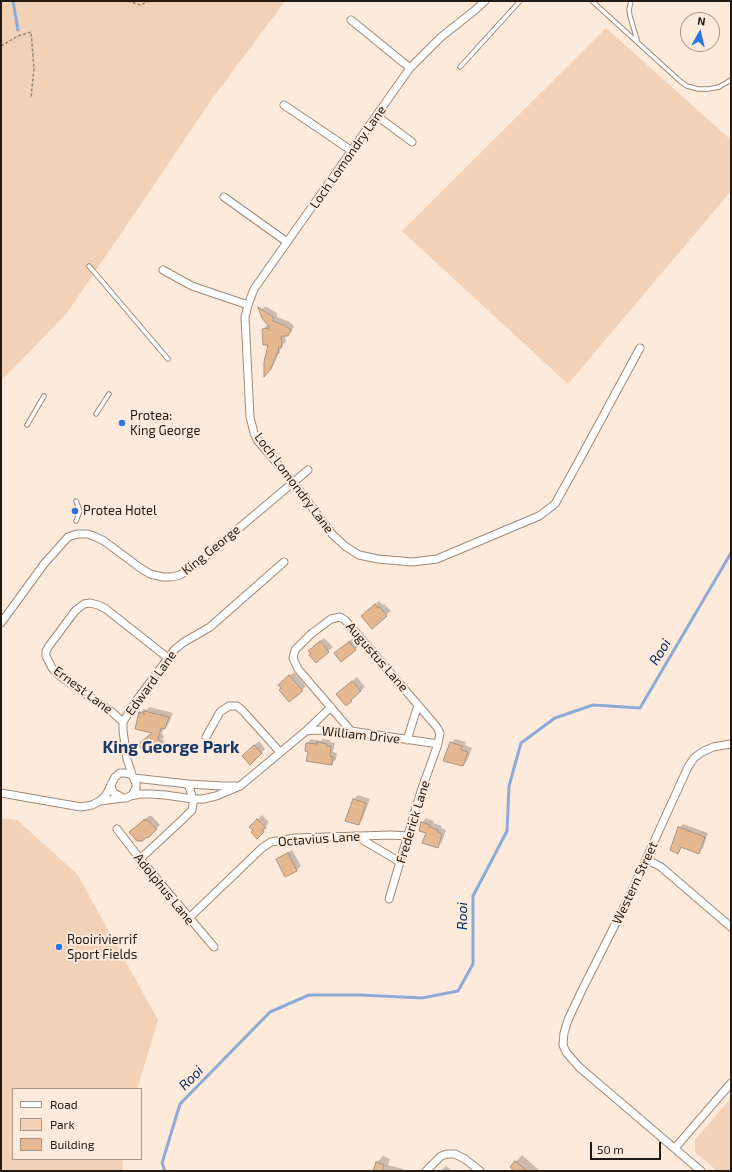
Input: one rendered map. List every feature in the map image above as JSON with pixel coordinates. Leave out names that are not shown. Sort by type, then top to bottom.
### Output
[{"type":"street","name":"Loch Lomondry Lane","points":[[485,1],[441,37],[410,68],[254,289],[245,317],[251,426],[258,441],[293,482],[332,534],[345,546],[359,555],[378,559],[412,562],[437,559],[539,516],[555,504],[640,348]]},
{"type":"street","points":[[351,20],[410,68]]},
{"type":"street","points":[[284,105],[352,151]]},
{"type":"street","points":[[377,116],[412,142]]},
{"type":"street","points":[[224,198],[287,242]]},
{"type":"street","points":[[163,270],[192,286],[248,305]]},
{"type":"street","name":"King George","points":[[1,623],[44,564],[68,537],[77,534],[88,534],[104,541],[150,574],[163,577],[180,575],[194,566],[308,470]]},
{"type":"street","name":"Edward Lane","points":[[133,777],[127,759],[123,722],[136,701],[175,649],[210,627],[284,562]]},
{"type":"street","name":"Ernest Lane","points":[[123,722],[112,712],[60,676],[52,668],[46,656],[46,651],[49,646],[75,611],[84,604],[90,603],[106,609],[168,658]]},
{"type":"street","name":"Augustus Lane","points":[[351,731],[298,669],[293,658],[295,650],[311,634],[331,619],[340,617],[345,620],[440,731],[438,744]]},
{"type":"street","name":"William Drive","points":[[407,740],[418,705]]},
{"type":"street","points":[[206,737],[220,712],[229,706],[237,706],[244,711],[280,752]]},
{"type":"street","points":[[306,731],[331,707]]},
{"type":"street","name":"William Drive","points":[[1,793],[81,807],[87,807],[100,801],[141,794],[203,799],[216,796],[240,786],[306,731],[351,731],[438,744]]},
{"type":"street","name":"Frederick Lane","points":[[389,899],[438,744]]},
{"type":"street","name":"Western Street","points":[[675,1148],[579,1067],[566,1052],[563,1045],[564,1034],[568,1020],[581,992],[627,901],[688,767],[694,758],[702,752],[713,747],[731,744]]},
{"type":"street","points":[[100,801],[106,794],[127,759]]},
{"type":"street","points":[[118,774],[125,772],[133,777],[188,784],[240,786]]},
{"type":"street","points":[[111,784],[112,790],[116,795],[126,797],[134,793],[136,788],[136,783],[133,777]]},
{"type":"street","points":[[140,859],[190,813],[193,807],[193,799],[188,784]]},
{"type":"street","name":"Adolphus Lane","points":[[117,829],[140,859],[214,947]]},
{"type":"street","points":[[356,836],[400,862]]},
{"type":"street","name":"Octavius Lane","points":[[189,918],[262,848],[271,842],[295,838],[408,836]]},
{"type":"street","points":[[646,859],[661,867],[731,927]]},
{"type":"street","points":[[701,1171],[675,1148],[731,1083]]},
{"type":"street","points":[[426,1171],[441,1156],[447,1154],[455,1154],[465,1159],[480,1171]]},
{"type":"lane","points":[[460,67],[520,1]]},
{"type":"lane","points":[[592,1],[638,44],[687,86],[698,89],[719,88],[731,80]]},
{"type":"lane","points":[[631,1],[629,10],[638,44]]},
{"type":"lane","points":[[89,266],[168,360]]},
{"type":"lane","points":[[96,414],[109,394]]},
{"type":"lane","points":[[27,425],[44,396]]},
{"type":"lane","points":[[76,501],[80,511],[76,521]]},
{"type":"path","points":[[128,1],[140,5],[149,1]]},
{"type":"path","points":[[1,46],[18,36],[31,32],[34,70],[31,98]]},
{"type":"green space","points":[[1,1],[285,1],[212,99],[67,313],[1,381]]},
{"type":"green space","points":[[606,28],[731,140],[731,191],[568,384],[402,231]]},
{"type":"green space","name":"Rooirivierrif Sport Fields","points":[[1,818],[17,820],[77,874],[158,1020],[137,1088],[12,1088],[12,1160],[123,1160],[122,1171],[1,1171]]},
{"type":"green space","points":[[731,1098],[731,1171],[717,1171],[695,1152],[695,1140]]},
{"type":"building","points":[[258,307],[273,317],[273,321],[284,325],[291,330],[288,336],[281,336],[282,347],[278,347],[279,353],[277,353],[271,369],[264,377],[264,362],[268,345],[263,345],[262,329],[270,328],[262,318]]},
{"type":"building","points":[[375,604],[378,608],[380,607],[387,616],[372,629],[361,616]]},
{"type":"building","points":[[320,641],[329,652],[316,663],[309,655],[311,654],[308,651]]},
{"type":"building","points":[[349,642],[356,650],[341,662],[334,653]]},
{"type":"building","points":[[289,675],[303,691],[289,702],[279,690],[281,688],[278,685]]},
{"type":"building","points":[[352,681],[361,691],[346,706],[336,694]]},
{"type":"building","points":[[144,711],[169,717],[165,729],[161,728],[158,739],[164,750],[156,755],[151,749],[145,754],[138,744],[152,733],[135,729],[139,712],[144,714]]},
{"type":"building","points":[[317,742],[327,744],[326,746],[331,746],[330,756],[333,757],[332,765],[306,761],[308,752],[305,751],[306,743],[317,744]]},
{"type":"building","points":[[450,742],[462,746],[461,750],[468,752],[463,766],[443,761]]},
{"type":"building","points":[[254,745],[262,753],[250,765],[242,756]]},
{"type":"building","points":[[353,799],[366,803],[359,825],[345,821]]},
{"type":"building","points":[[257,819],[265,827],[262,830],[264,832],[257,839],[251,832],[253,830],[249,827]]},
{"type":"building","points":[[144,820],[147,820],[157,829],[148,838],[147,837],[142,841],[137,841],[129,832]]},
{"type":"building","points":[[421,822],[430,825],[429,827],[438,830],[438,832],[442,834],[438,848],[422,843],[426,833],[419,831]]},
{"type":"building","points":[[678,827],[705,837],[699,854],[681,847],[678,854],[670,850]]},
{"type":"building","points":[[288,853],[297,871],[285,877],[276,859]]},
{"type":"building","points":[[515,1161],[527,1171],[514,1171],[510,1167]]},
{"type":"building","points":[[376,1162],[384,1165],[382,1171],[373,1171]]},
{"type":"waterway","points":[[13,1],[18,30]]},
{"type":"waterway","name":"Rooi","points":[[165,1171],[162,1163],[180,1104],[270,1012],[309,995],[361,995],[422,998],[458,991],[473,964],[473,896],[507,831],[509,786],[521,743],[555,718],[593,705],[640,708],[731,553]]},
{"type":"place","name":"Protea: King George","points":[[122,423]]},
{"type":"place","name":"Protea Hotel","points":[[75,511]]},
{"type":"place","name":"Rooirivierrif Sport Fields","points":[[59,947]]},
{"type":"district","name":"King George Park","points":[[171,747]]}]
